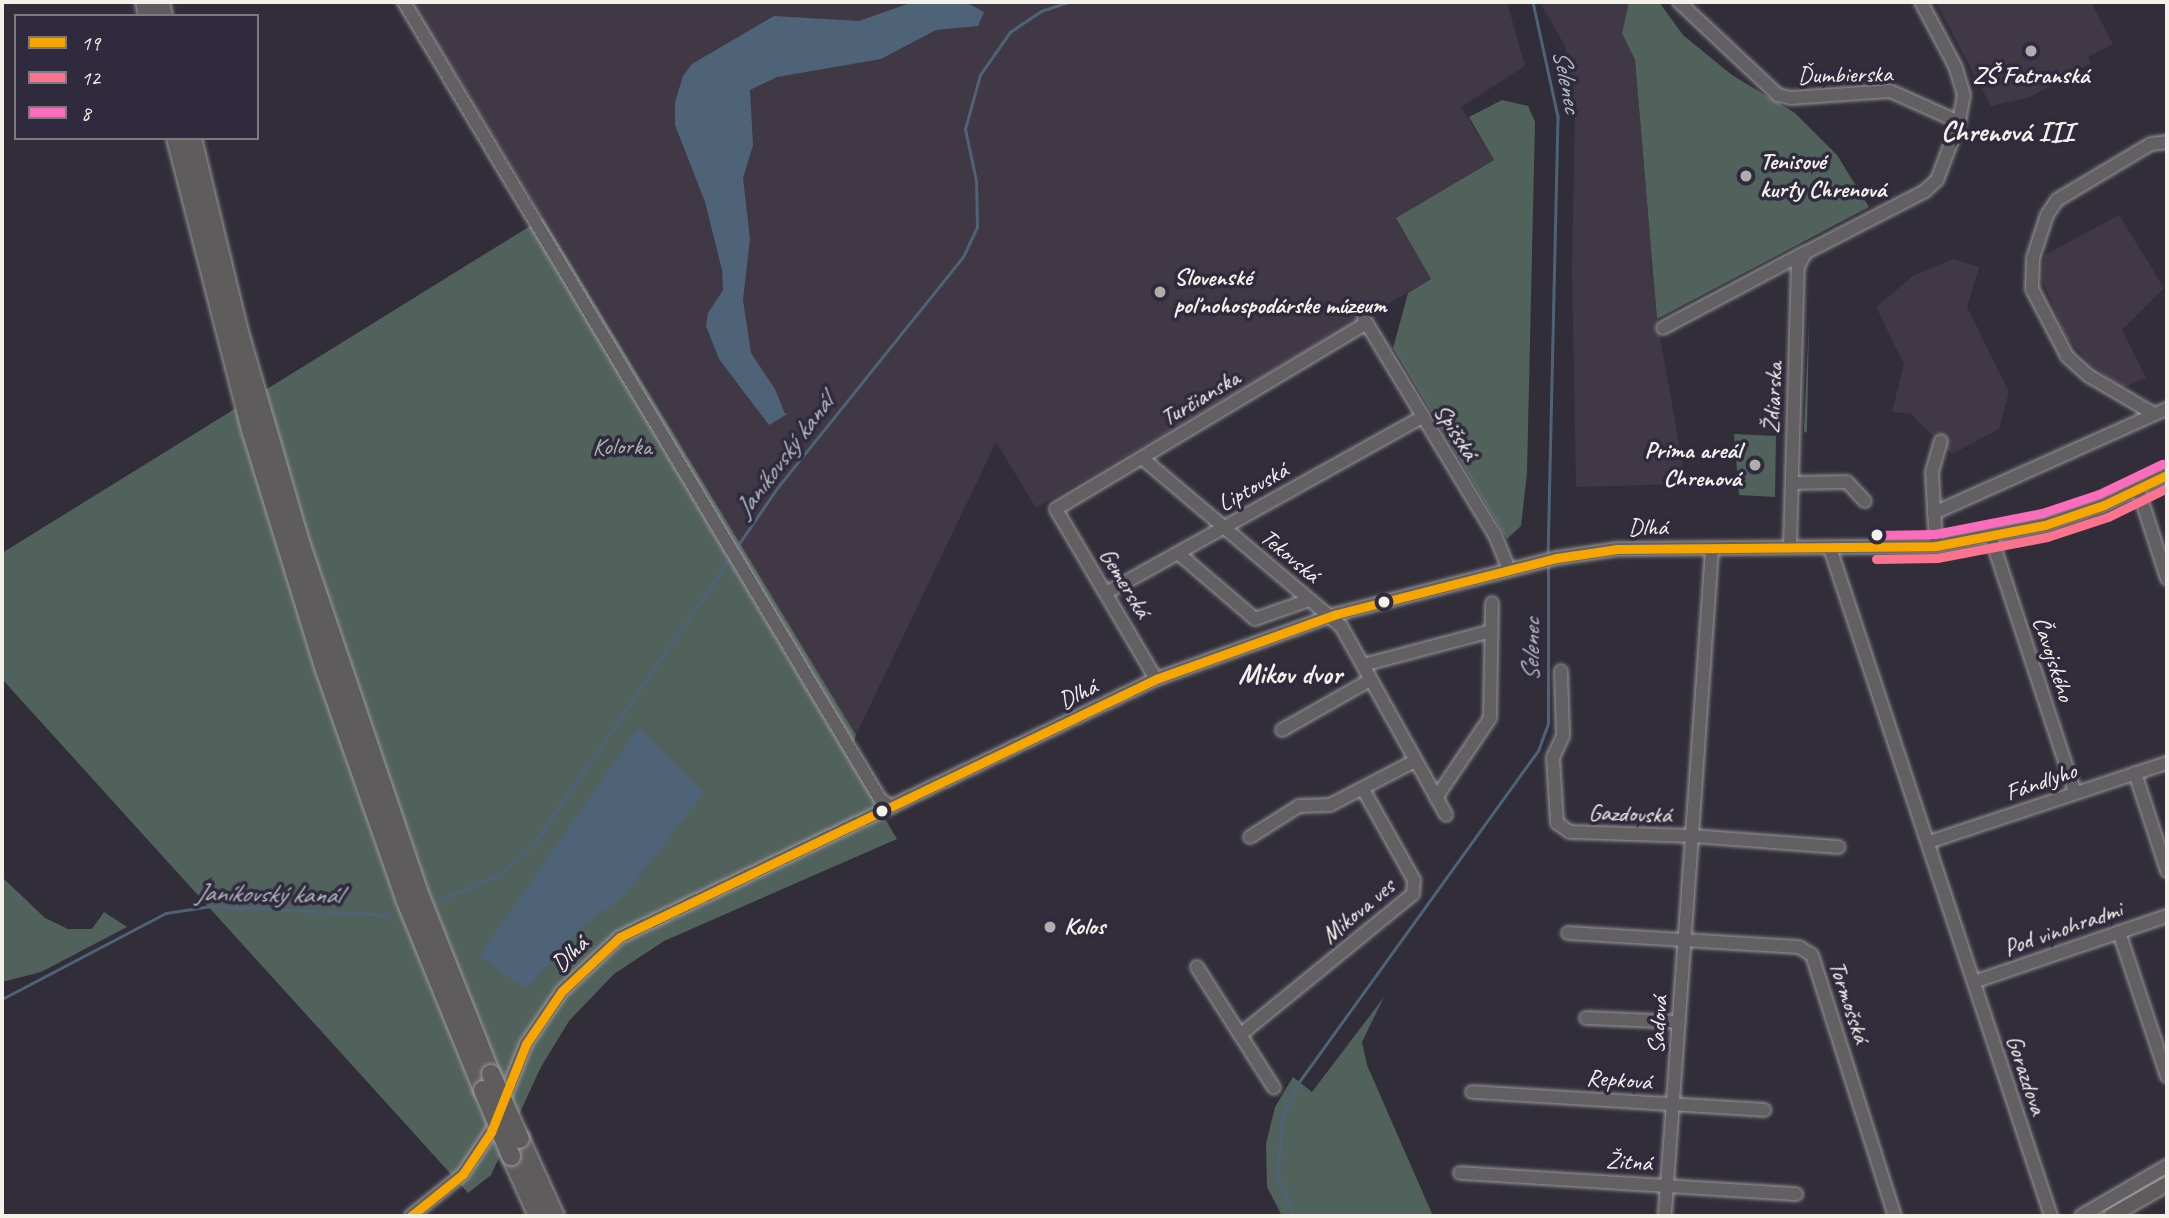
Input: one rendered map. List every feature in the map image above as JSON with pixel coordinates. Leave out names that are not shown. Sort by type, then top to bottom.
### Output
[{"type":"highway","points":[[177,140],[242,397],[325,670],[405,899],[487,1082],[520,1139],[555,1216]]},
{"type":"highway","points":[[192,140],[239,331],[309,571],[511,1156],[538,1216]]},
{"type":"main road","points":[[2111,1216],[2167,1184]]},
{"type":"street","points":[[404,2],[880,799],[892,807]]},
{"type":"street","name":"Ďumbierska","points":[[1679,2],[1778,95],[1791,98],[1891,91],[1959,122]]},
{"type":"street","points":[[1663,328],[1925,191],[1937,180],[1959,122],[1964,94],[1956,68],[1921,2]]},
{"type":"street","points":[[2154,414],[2089,376],[2067,356],[2032,289],[2033,258],[2047,215],[2057,200],[2151,144],[2167,142]]},
{"type":"street","name":"Ždiarska","points":[[1790,547],[1798,267],[1805,253]]},
{"type":"street","name":"Spišská","points":[[1365,321],[1495,535],[1509,569]]},
{"type":"street","name":"Turčianska","points":[[1056,509],[1365,321]]},
{"type":"street","points":[[1934,513],[2167,409]]},
{"type":"street","name":"Liptovská","points":[[1106,593],[1422,417]]},
{"type":"street","points":[[1936,546],[1932,472],[1941,441]]},
{"type":"street","name":"Tekovská","points":[[1142,458],[1341,626],[1413,762],[1446,815]]},
{"type":"street","name":"Dlhá","points":[[411,1216],[463,1174],[491,1132],[526,1044],[589,962],[620,937],[1156,679],[1329,617],[1541,561],[1617,549],[1936,546],[2045,525],[2167,475]]},
{"type":"street","points":[[1792,483],[1847,482],[1865,501]]},
{"type":"street","points":[[2138,489],[2167,578]]},
{"type":"street","name":"Gemerská","points":[[1056,509],[1156,679]]},
{"type":"street","name":"Čavojského","points":[[1991,537],[2075,793]]},
{"type":"street","name":"Gorazdova","points":[[1830,548],[2051,1216]]},
{"type":"street","name":"Sadová","points":[[1665,1216],[1712,549]]},
{"type":"street","points":[[1178,553],[1255,619],[1309,600]]},
{"type":"street","points":[[1436,798],[1490,718],[1492,603]]},
{"type":"street","points":[[1363,665],[1492,631]]},
{"type":"street","name":"Gazdovská","points":[[1561,671],[1563,736],[1553,757],[1557,823],[1570,832],[1692,836]]},
{"type":"street","points":[[1282,730],[1370,680]]},
{"type":"street","points":[[1250,836],[1299,806],[1331,805],[1413,762]]},
{"type":"street","name":"Fándlyho","points":[[1929,842],[2135,773],[2166,767]]},
{"type":"street","points":[[2135,773],[2167,870]]},
{"type":"street","name":"Mikova ves","points":[[1240,1035],[1413,894],[1414,880],[1363,789]]},
{"type":"street","points":[[1692,836],[1839,847]]},
{"type":"street","name":"Pod vinohradmi","points":[[1973,982],[2167,916]]},
{"type":"street","points":[[2119,932],[2167,1076]]},
{"type":"street","name":"Tormošská","points":[[1569,933],[1799,947],[1812,955],[1895,1216]]},
{"type":"street","points":[[1196,967],[1273,1088]]},
{"type":"street","points":[[1586,1018],[1679,1022]]},
{"type":"street","name":"Repková","points":[[1472,1092],[1764,1110]]},
{"type":"street","points":[[2081,1216],[2167,1166]]},
{"type":"street","name":"Žitná","points":[[1460,1173],[1796,1194]]},
{"type":"shaded area","points":[[412,2],[1507,2],[1525,66],[1461,107],[1494,160],[1396,218],[1431,279],[1036,508],[996,442],[856,735]]},
{"type":"shaded area","points":[[1540,2],[1629,2],[1622,33],[1635,60],[1657,319],[1686,484],[1576,487],[1572,269],[1575,109],[1565,46]]},
{"type":"shaded area","name":"ZŠ Fatranská","points":[[1936,2],[2091,2],[2113,44],[2088,57],[2091,63],[2030,97],[1991,106]]},
{"type":"shaded area","points":[[2119,215],[2164,288],[2122,330],[2146,378],[2122,388],[2091,365],[2065,335],[2042,279],[2045,255]]},
{"type":"shaded area","points":[[1953,259],[1979,267],[1967,307],[2009,392],[1999,429],[1952,454],[1911,414],[1892,412],[1904,364],[1876,307],[1913,276]]},
{"type":"green space","name":"Tenisové kurty Chrenová","points":[[1629,2],[1659,2],[1683,35],[1732,75],[1795,113],[1837,155],[1869,207],[1657,319],[1635,60],[1622,33]]},
{"type":"green space","points":[[1502,100],[1528,106],[1535,122],[1527,473],[1521,526],[1507,539],[1393,348],[1408,293],[1431,279],[1396,218],[1494,160],[1469,117]]},
{"type":"green space","name":"Kolorka","points":[[543,218],[856,735],[848,756],[897,839],[664,941],[614,974],[569,1021],[541,1067],[491,1175],[468,1193],[2,679],[2,553]]},
{"type":"green space","points":[[1809,321],[1807,431],[1806,433],[1804,431]]},
{"type":"green space","name":"Prima areál Chrenová","points":[[1734,434],[1776,436],[1775,497],[1739,495]]},
{"type":"green space","points":[[2,877],[45,918],[68,929],[92,929],[104,912],[127,927],[41,972],[2,982]]},
{"type":"green space","points":[[1384,997],[1362,1042],[1367,1065],[1433,1216],[1282,1216],[1267,1187],[1266,1144],[1275,1107],[1293,1077],[1312,1092]]},
{"type":"water","points":[[913,2],[966,2],[984,12],[978,26],[936,30],[881,59],[777,77],[750,90],[753,145],[743,178],[750,239],[743,300],[751,353],[775,389],[785,414],[789,413],[769,425],[719,359],[706,326],[708,313],[723,290],[722,270],[705,202],[675,125],[675,102],[683,76],[692,64],[774,16],[859,21]]},
{"type":"water","points":[[638,728],[704,793],[625,894],[582,927],[526,989],[479,956]]},
{"type":"waterway","name":"Janíkovský kanál","points":[[736,548],[778,487],[963,257],[977,227],[976,181],[965,129],[980,75],[1010,32],[1041,11],[1068,2]]},
{"type":"waterway","name":"Selenec","points":[[1533,2],[1558,117],[1548,557]]},
{"type":"waterway","name":"Janíkovský kanál","points":[[438,901],[503,873],[536,841],[731,556]]},
{"type":"waterway","name":"Selenec","points":[[1293,1216],[1277,1174],[1283,1115],[1299,1082],[1538,751],[1548,724],[1548,563]]},
{"type":"waterway","name":"Janíkovský kanál","points":[[2,999],[166,913],[212,906],[388,915]]},
{"type":"transit line","name":"8","points":[[1876,535],[1935,534],[2042,513],[2099,494],[2162,464]]},
{"type":"transit line","name":"19","points":[[411,1216],[463,1174],[491,1132],[526,1044],[562,991],[620,937],[1156,679],[1337,614],[1557,558],[1617,549],[1936,546],[2045,525],[2104,505],[2167,475]]},
{"type":"transit line","name":"12","points":[[1876,559],[1937,558],[2047,537],[2108,517],[2167,488]]},
{"type":"place","name":"ZŠ Fatranská","points":[[2031,51]]},
{"type":"place","name":"Tenisové kurty Chrenová","points":[[1746,176]]},
{"type":"place","name":"Slovenské poľnohospodárske múzeum","points":[[1160,292]]},
{"type":"place","name":"Prima areál Chrenová","points":[[1755,465]]},
{"type":"place","name":"Kolos","points":[[1050,927]]},
{"type":"district","name":"Chrenová III","points":[[2007,132]]},
{"type":"district","name":"Mikov dvor","points":[[1290,674]]}]
